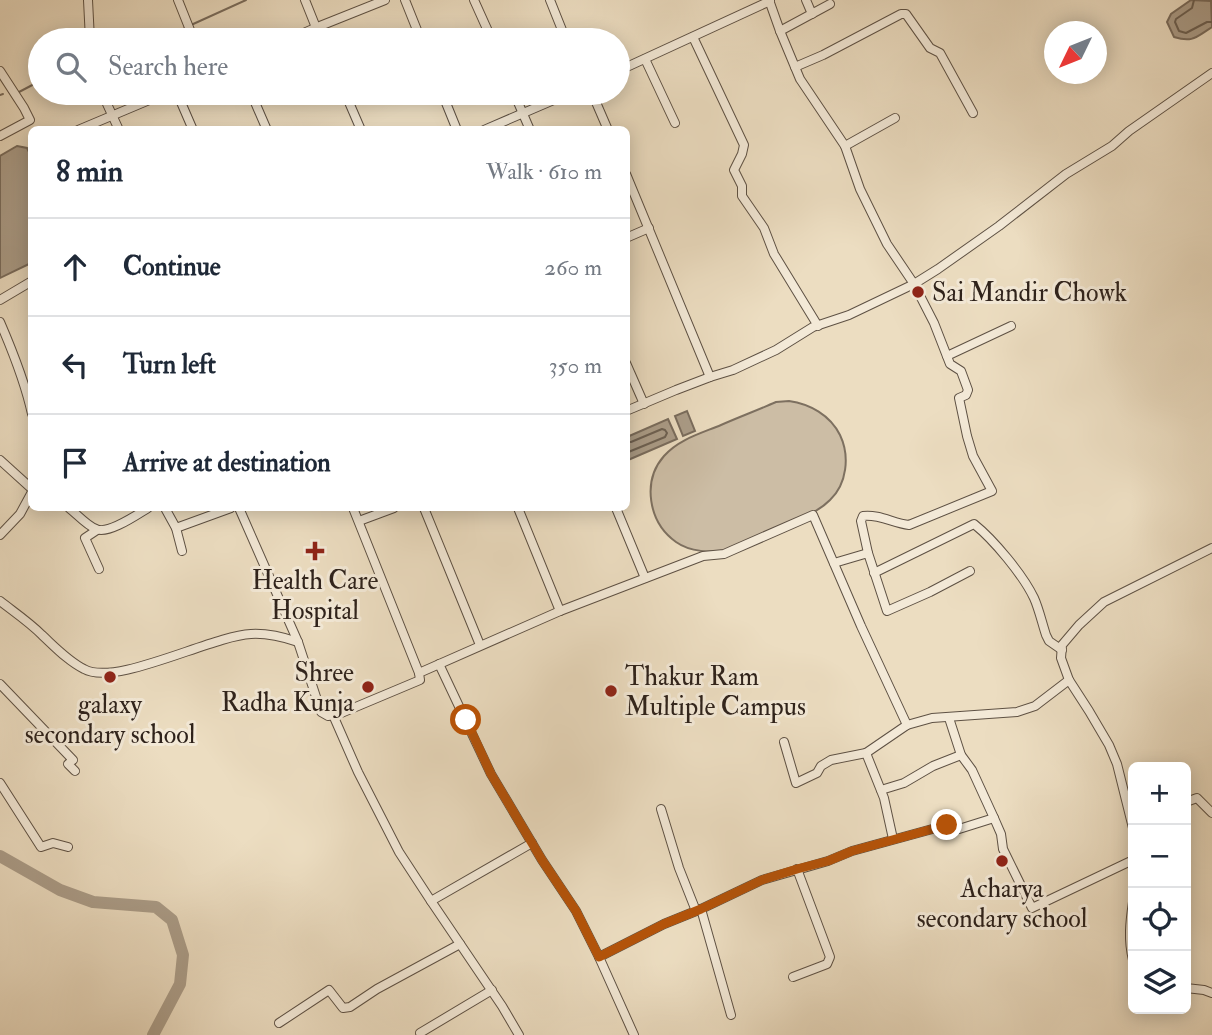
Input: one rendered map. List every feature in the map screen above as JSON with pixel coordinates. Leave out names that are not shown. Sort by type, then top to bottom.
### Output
[{"type":"street","points":[[89,0],[90,28]]},
{"type":"street","points":[[178,0],[189,28]]},
{"type":"street","points":[[304,0],[316,28],[385,0]]},
{"type":"street","points":[[405,0],[416,28]]},
{"type":"street","points":[[474,0],[487,28]]},
{"type":"street","points":[[550,0],[561,28]]},
{"type":"street","points":[[806,0],[812,14]]},
{"type":"street","points":[[630,66],[769,1],[806,89],[845,146],[860,189],[887,244],[914,284],[950,364],[961,370],[968,390],[966,395],[959,398],[967,436],[973,456],[992,491],[909,524],[863,516],[861,521],[868,553],[887,611],[970,571]]},
{"type":"street","points":[[780,31],[830,4]]},
{"type":"street","points":[[796,67],[901,14],[906,14],[930,48],[940,53],[973,113]]},
{"type":"street","points":[[693,37],[744,145],[734,170],[742,186],[743,196],[764,228],[774,254],[818,326]]},
{"type":"street","points":[[645,59],[675,123]]},
{"type":"street","points":[[0,71],[33,126]]},
{"type":"street","points":[[630,409],[733,370],[818,326],[849,315],[914,284],[1212,73]]},
{"type":"street","points":[[107,105],[117,126]]},
{"type":"street","points":[[87,126],[136,105]]},
{"type":"street","points":[[182,105],[191,126]]},
{"type":"street","points":[[256,105],[265,126]]},
{"type":"street","points":[[350,105],[359,126]]},
{"type":"street","points":[[447,105],[455,126]]},
{"type":"street","points":[[519,105],[528,126]]},
{"type":"street","points":[[493,126],[542,105]]},
{"type":"street","points":[[597,105],[606,126]]},
{"type":"street","points":[[845,146],[894,118]]},
{"type":"street","points":[[0,136],[30,120]]},
{"type":"street","points":[[630,183],[710,377]]},
{"type":"street","points":[[630,236],[649,228]]},
{"type":"street","points":[[0,300],[28,283]]},
{"type":"street","points":[[0,322],[28,397]]},
{"type":"street","points":[[947,356],[1011,326]]},
{"type":"street","points":[[630,372],[644,404]]},
{"type":"street","points":[[0,460],[28,486]]},
{"type":"street","points":[[0,535],[20,514],[28,498]]},
{"type":"street","points":[[73,511],[97,530]]},
{"type":"street","points":[[99,569],[85,538],[97,530],[121,524],[143,511]]},
{"type":"street","points":[[167,511],[176,528],[182,551]]},
{"type":"street","points":[[176,528],[223,511]]},
{"type":"street","points":[[241,511],[298,642],[321,712],[328,716],[339,714],[420,680],[354,511]]},
{"type":"street","points":[[359,521],[386,511]]},
{"type":"street","points":[[425,511],[480,645]]},
{"type":"street","points":[[519,511],[560,611]]},
{"type":"street","points":[[617,511],[645,578]]},
{"type":"street","points":[[419,673],[560,611],[703,556],[724,554],[813,515],[907,725]]},
{"type":"street","points":[[874,573],[974,524],[985,533],[1016,571],[1032,594],[1049,641],[1062,650]]},
{"type":"street","points":[[1132,825],[1117,764],[1109,745],[1069,680],[1060,658],[1062,645],[1104,602],[1212,548]]},
{"type":"street","points":[[834,563],[868,553]]},
{"type":"street","points":[[0,601],[62,654],[85,670],[97,673],[145,665],[251,634],[278,636],[298,642]]},
{"type":"street","points":[[439,664],[491,774],[576,911],[634,1035]]},
{"type":"street","points":[[784,742],[796,783],[817,774],[821,766],[831,761],[866,753],[907,725],[932,719],[1017,712],[1035,706],[1069,680]]},
{"type":"street","points":[[0,684],[73,760],[68,764],[75,771]]},
{"type":"street","points":[[333,715],[358,772],[399,852],[519,1035]]},
{"type":"street","points":[[949,718],[961,755],[972,770],[994,818],[1003,849],[1032,908],[1128,862]]},
{"type":"street","points":[[866,753],[881,790],[893,839]]},
{"type":"street","points":[[881,790],[904,783],[933,766],[961,755]]},
{"type":"street","points":[[0,783],[41,847],[53,843],[68,847]]},
{"type":"street","points":[[1191,800],[1197,798],[1212,813]]},
{"type":"street","points":[[661,810],[679,868],[698,910],[731,1015]]},
{"type":"street","points":[[599,957],[762,880],[893,839],[947,825],[954,825],[959,830],[994,818]]},
{"type":"street","points":[[431,901],[532,843]]},
{"type":"street","points":[[793,977],[827,964],[830,957],[797,869]]},
{"type":"street","points":[[279,1023],[328,989],[343,1008],[350,1007],[377,989],[460,944]]},
{"type":"street","points":[[1191,988],[1209,989]]},
{"type":"street","points":[[420,1033],[492,990]]},
{"type":"shaded area","points":[[789,401],[819,412],[831,422],[840,435],[846,461],[843,478],[836,493],[825,505],[808,515],[728,550],[701,551],[676,542],[659,524],[651,501],[653,477],[664,456],[691,437],[776,402]]},
{"type":"water","points":[[1191,0],[1211,1],[1212,27],[1190,39],[1174,37],[1167,22],[1171,14]]},
{"type":"water","points":[[17,146],[28,150],[28,264],[0,278],[0,156]]},
{"type":"water","points":[[687,411],[695,431],[683,436],[675,416]]},
{"type":"water","points":[[668,419],[677,439],[630,459],[630,436]]},
{"type":"waterway","points":[[191,25],[246,0]]},
{"type":"waterway","points":[[19,92],[28,87]]},
{"type":"waterway","points":[[0,856],[60,890],[93,902],[156,907],[172,920],[183,955],[180,984],[153,1035]]},
{"type":"place","name":"Sai Mandir Chowk","points":[[918,292]]},
{"type":"place","name":"Health Care Hospital","points":[[315,551]]},
{"type":"place","name":"galaxy secondary school","points":[[110,677]]},
{"type":"place","name":"Shree Radha Kunja","points":[[368,687]]},
{"type":"place","name":"Thakur Ram Multiple Campus","points":[[611,691]]},
{"type":"place","name":"Acharya secondary school","points":[[1002,861]]},
{"type":"route","points":[[466,720],[491,774],[576,911],[599,957],[627,941],[762,880],[828,861],[852,851],[947,825]]}]
